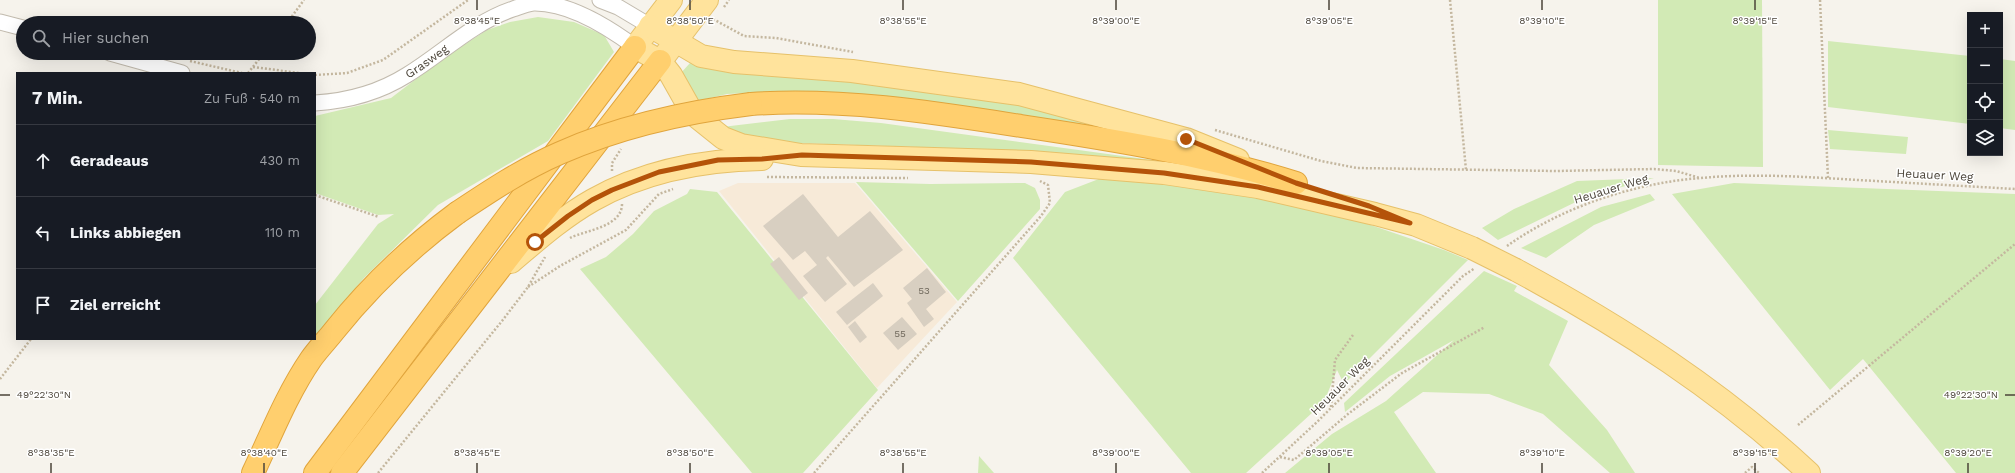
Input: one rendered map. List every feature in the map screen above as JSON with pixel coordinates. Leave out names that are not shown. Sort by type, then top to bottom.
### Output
[{"type":"highway","points":[[315,473],[635,47]]},
{"type":"highway","points":[[342,473],[660,61]]},
{"type":"highway","points":[[253,473],[280,414],[311,359],[354,306],[404,255],[457,213],[528,169],[559,153],[619,130],[674,116],[751,104],[814,102],[899,108],[1188,154],[1296,183]]},
{"type":"main road","points":[[671,0],[635,47],[660,61],[671,75],[693,114],[723,138],[741,145],[802,155]]},
{"type":"main road","points":[[660,61],[707,0]]},
{"type":"main road","points":[[650,26],[675,43],[701,56],[734,62],[852,71],[1019,94],[1186,139],[1296,183],[1369,206],[1410,223],[1474,258],[1516,270],[1575,301],[1686,372],[1733,409],[1809,473]]},
{"type":"main road","points":[[494,276],[568,216],[592,200],[625,185],[659,172],[718,160],[762,159],[802,155],[1031,162],[1164,173],[1258,187],[1410,223]]},
{"type":"street","points":[[600,0],[618,7],[650,26]]},
{"type":"street","name":"Grasweg","points":[[316,103],[347,99],[388,85],[408,75],[487,20],[535,2],[580,15],[608,28],[635,47]]},
{"type":"street","points":[[0,22],[16,26]]},
{"type":"street","points":[[148,60],[185,67]]},
{"type":"path","points":[[292,16],[304,0]]},
{"type":"path","points":[[316,75],[347,73],[383,60],[468,0]]},
{"type":"path","points":[[1450,0],[1466,170]]},
{"type":"path","points":[[1820,0],[1828,178]]},
{"type":"path","points":[[249,72],[258,60]]},
{"type":"path","points":[[185,67],[232,72]]},
{"type":"path","points":[[253,67],[291,72]]},
{"type":"path","points":[[1212,129],[1321,161],[1351,167],[1556,171],[1654,169],[1676,171],[1700,178]]},
{"type":"path","name":"Heuauer Weg","points":[[1501,250],[1520,236],[1575,209],[1616,194],[1661,184],[1700,178],[1738,176],[1828,178],[2015,189]]},
{"type":"path","points":[[761,177],[914,178]]},
{"type":"path","points":[[814,473],[1041,216],[1050,203],[1048,185],[1034,178]]},
{"type":"path","points":[[528,287],[560,266],[626,230],[659,194],[680,186]]},
{"type":"path","points":[[316,195],[379,217]]},
{"type":"path","points":[[568,239],[580,233],[605,226],[616,220],[622,206],[620,198]]},
{"type":"path","points":[[1798,425],[2015,244]]},
{"type":"path","points":[[378,473],[528,287],[545,257],[551,252]]},
{"type":"path","name":"Heuauer Weg","points":[[1262,473],[1463,276],[1474,258]]},
{"type":"path","points":[[1279,457],[1294,460],[1348,414],[1402,373],[1485,327]]},
{"type":"path","points":[[1330,408],[1335,360],[1353,335]]},
{"type":"path","points":[[0,379],[30,340]]},
{"type":"path","points":[[1745,473],[1752,467],[1759,473]]},
{"type":"shaded area","points":[[738,183],[855,183],[957,302],[877,388],[719,191]]},
{"type":"green space","points":[[1658,0],[1762,0],[1763,167],[1658,165]]},
{"type":"green space","points":[[538,17],[574,22],[604,35],[614,52],[548,141],[438,205],[364,278],[316,337],[316,304],[378,224],[394,214],[378,215],[316,193],[316,116],[391,98],[445,57],[487,30],[510,22]]},
{"type":"green space","points":[[1828,41],[1967,56],[1967,124],[1828,107]]},
{"type":"green space","points":[[2003,59],[2015,61],[2015,130],[2003,128]]},
{"type":"green space","points":[[690,63],[726,70],[782,72],[1035,107],[1154,137],[938,103],[857,94],[787,91],[727,94],[694,102],[680,74]]},
{"type":"green space","points":[[790,119],[833,119],[881,123],[1152,160],[1152,164],[917,147],[768,142],[741,138],[722,127]]},
{"type":"green space","points":[[1828,130],[1908,137],[1906,154],[1830,149]]},
{"type":"green space","points":[[1104,177],[1251,192],[1347,217],[1444,250],[1468,260],[1344,384],[1337,370],[1324,402],[1246,473],[1191,473],[1013,258],[1065,192]]},
{"type":"green space","points":[[1654,178],[1586,197],[1498,240],[1482,228],[1514,209],[1577,181]]},
{"type":"green space","points":[[856,182],[930,184],[1025,183],[1035,188],[1040,200],[1040,209],[958,301]]},
{"type":"green space","points":[[1734,183],[2015,194],[2015,473],[1956,473],[1863,359],[1830,390],[1672,194]]},
{"type":"green space","points":[[690,189],[717,192],[878,390],[803,473],[752,473],[580,269],[606,257],[633,234],[654,211],[687,194]]},
{"type":"green space","points":[[1650,194],[1655,200],[1594,225],[1546,258],[1521,248],[1601,207]]},
{"type":"green space","points":[[1484,271],[1517,286],[1514,291],[1568,321],[1549,365],[1607,430],[1635,473],[1610,473],[1543,414],[1489,394],[1423,392],[1394,412],[1436,473],[1285,473],[1332,434],[1386,401],[1454,340],[1390,376],[1345,412],[1344,403]]},
{"type":"green space","points":[[979,456],[994,473],[978,473]]},
{"type":"building","points":[[803,194],[838,237],[870,211],[903,250],[854,287],[828,256],[826,258],[847,284],[825,302],[803,276],[817,265],[805,251],[793,260],[763,226]]},
{"type":"building","points":[[779,257],[808,293],[799,300],[770,264]]},
{"type":"building","points":[[927,268],[946,292],[926,309],[934,319],[924,327],[907,303],[912,299],[903,288]]},
{"type":"building","points":[[873,283],[883,296],[847,325],[836,312]]},
{"type":"building","points":[[902,317],[917,334],[898,350],[883,333]]},
{"type":"building","points":[[855,321],[867,337],[860,343],[848,327]]},
{"type":"route","points":[[535,242],[568,216],[592,200],[612,190],[659,172],[718,160],[740,158],[762,159],[802,155],[1031,162],[1164,173],[1258,187],[1410,223],[1369,206],[1296,183],[1186,139]]}]
